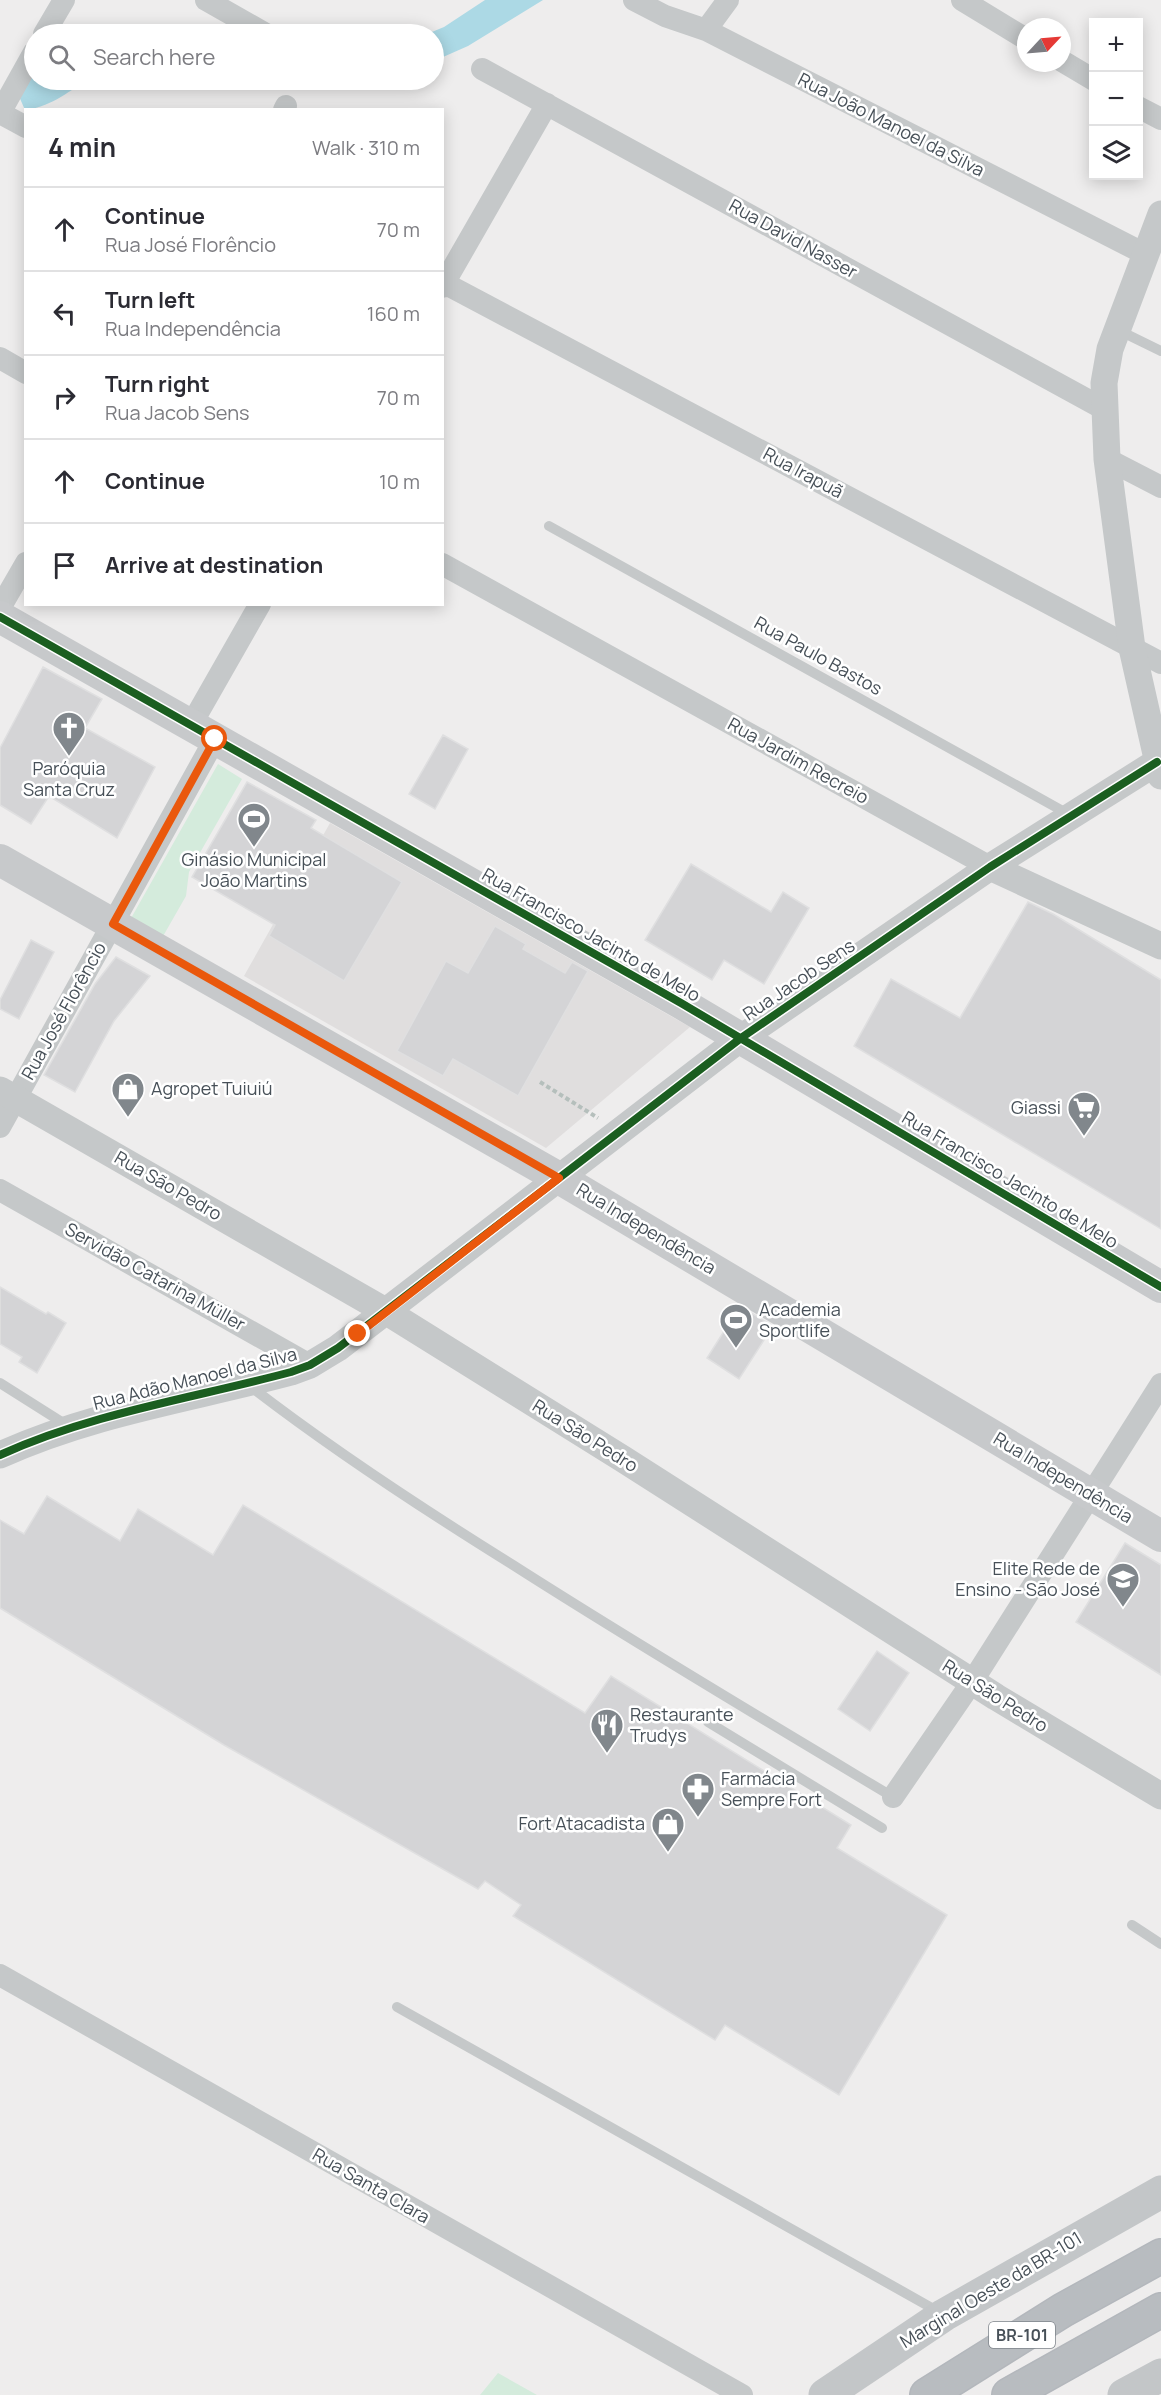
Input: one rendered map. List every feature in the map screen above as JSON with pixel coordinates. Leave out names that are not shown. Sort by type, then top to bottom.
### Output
[{"type":"highway","points":[[1120,2279],[1161,2246]]},
{"type":"highway","name":"BR-101","points":[[927,2395],[1063,2310],[1161,2256]]},
{"type":"highway","name":"BR-101","points":[[1009,2395],[1161,2310]]},
{"type":"main road","name":"Rua Francisco Jacinto de Melo","points":[[0,617],[741,1038],[1161,1287]]},
{"type":"main road","name":"Rua Independência","points":[[0,860],[559,1178],[1161,1536]]},
{"type":"main road","name":"Marginal Oeste da BR-101","points":[[825,2395],[944,2315],[1161,2192]]},
{"type":"main road","points":[[1124,2395],[1161,2375]]},
{"type":"street","points":[[50,24],[64,0]]},
{"type":"street","points":[[206,0],[248,24]]},
{"type":"street","name":"Rua João Manoel da Silva","points":[[634,0],[664,16],[706,30],[1147,255]]},
{"type":"street","points":[[706,30],[728,0]]},
{"type":"street","points":[[962,0],[1017,34]]},
{"type":"street","points":[[1071,66],[1089,77]]},
{"type":"street","name":"Rua David Nasser","points":[[482,69],[1104,409]]},
{"type":"street","points":[[24,70],[0,113],[24,126]]},
{"type":"street","points":[[444,283],[547,104]]},
{"type":"street","points":[[1143,110],[1161,119]]},
{"type":"street","points":[[1159,769],[1132,648],[1107,459],[1104,409],[1106,366],[1117,330],[1161,214]]},
{"type":"street","name":"Rua Irapuã","points":[[444,286],[1161,663]]},
{"type":"street","points":[[0,358],[24,371]]},
{"type":"street","points":[[1107,459],[1161,487]]},
{"type":"street","name":"Rua Jardim Recreio","points":[[444,565],[990,867],[1161,946]]},
{"type":"street","points":[[0,608],[24,566]]},
{"type":"street","name":"Rua José Florêncio","points":[[0,1127],[8,1094],[113,924],[259,606]]},
{"type":"street","name":"Rua Jacob Sens","points":[[387,1312],[741,1038],[990,867],[1070,815],[1159,769]]},
{"type":"street","name":"Rua São Pedro","points":[[8,1094],[387,1312],[623,1459],[972,1682],[1161,1796]]},
{"type":"street","name":"Servidão Catarina Müller","points":[[0,1190],[310,1365]]},
{"type":"street","name":"Rua Adão Manoel da Silva","points":[[0,1455],[36,1439],[71,1428],[248,1384],[310,1365],[338,1348],[387,1312]]},
{"type":"street","points":[[893,1797],[972,1682],[1161,1383]]},
{"type":"street","name":"Rua Santa Clara","points":[[0,1975],[742,2395]]},
{"type":"lane","points":[[1117,330],[1161,351]]},
{"type":"lane","name":"Rua Paulo Bastos","points":[[549,526],[1070,815]]},
{"type":"lane","points":[[0,1383],[71,1428]]},
{"type":"lane","points":[[248,1384],[292,1419],[446,1523],[635,1642],[893,1797]]},
{"type":"lane","points":[[708,1722],[882,1828]]},
{"type":"lane","points":[[1132,1925],[1161,1944]]},
{"type":"lane","points":[[397,2007],[944,2315]]},
{"type":"path","points":[[540,1082],[620,1131]]},
{"type":"shaded area","points":[[330,823],[690,1027],[546,1148],[244,976]]},
{"type":"green space","points":[[218,764],[242,779],[189,872],[186,896],[162,938],[130,920]]},
{"type":"green space","points":[[498,2373],[537,2395],[480,2395]]},
{"type":"water","points":[[485,0],[543,0],[468,46],[444,57],[444,27]]},
{"type":"water","points":[[24,86],[24,90],[72,90],[36,108],[24,108],[18,94]]},
{"type":"building","name":"Paróquia Santa Cruz","points":[[43,667],[102,699],[85,728],[155,767],[117,838],[49,796],[31,824],[0,805],[0,748]]},
{"type":"building","points":[[443,735],[468,749],[435,809],[409,794]]},
{"type":"building","points":[[247,782],[316,820],[311,828],[402,882],[344,981],[269,936],[275,925],[192,877]]},
{"type":"building","points":[[691,864],[771,912],[783,892],[809,908],[764,984],[724,960],[712,980],[645,940]]},
{"type":"building","name":"Giassi","points":[[1028,902],[1053,914],[1161,980],[1161,1229],[854,1046],[891,979],[960,1018]]},
{"type":"building","points":[[495,926],[526,944],[523,949],[565,973],[572,962],[588,971],[518,1096],[453,1059],[443,1076],[397,1051],[446,961],[468,973]]},
{"type":"building","points":[[31,940],[54,952],[19,1019],[0,1009],[0,1000]]},
{"type":"building","points":[[116,957],[150,976],[114,1021],[75,1092],[44,1075],[95,984]]},
{"type":"building","points":[[0,1287],[66,1323],[37,1373],[19,1362],[22,1357],[0,1344]]},
{"type":"building","name":"Academia Sportlife","points":[[740,1306],[773,1326],[739,1379],[707,1358]]},
{"type":"building","points":[[47,1496],[120,1541],[138,1509],[213,1555],[243,1505],[585,1713],[611,1676],[851,1825],[837,1848],[947,1915],[839,2095],[725,2025],[715,2040],[513,1916],[521,1905],[485,1881],[478,1889],[224,1745],[0,1608],[0,1520],[24,1534]]},
{"type":"building","name":"Elite Rede de Ensino - São José","points":[[1125,1543],[1161,1565],[1161,1675],[1076,1622]]},
{"type":"building","points":[[877,1651],[909,1673],[870,1731],[838,1709]]},
{"type":"cycle path","points":[[0,617],[681,1003],[1161,1287]]},
{"type":"cycle path","points":[[0,1455],[35,1440],[107,1417],[291,1372],[310,1365],[338,1348],[741,1038],[990,867],[1157,762]]},
{"type":"place","name":"Paróquia Santa Cruz","points":[[69,757]]},
{"type":"place","name":"Ginásio Municipal João Martins","points":[[254,848]]},
{"type":"place","name":"Agropet Tuiuiú","points":[[128,1118]]},
{"type":"place","name":"Giassi","points":[[1084,1137]]},
{"type":"place","name":"Academia Sportlife","points":[[736,1349]]},
{"type":"place","name":"Elite Rede de Ensino - São José","points":[[1123,1608]]},
{"type":"place","name":"Restaurante Trudys","points":[[607,1754]]},
{"type":"place","name":"Farmácia Sempre Fort","points":[[698,1818]]},
{"type":"place","name":"Fort Atacadista","points":[[668,1853]]},
{"type":"route","points":[[215,739],[113,924],[559,1178],[358,1334]]}]
